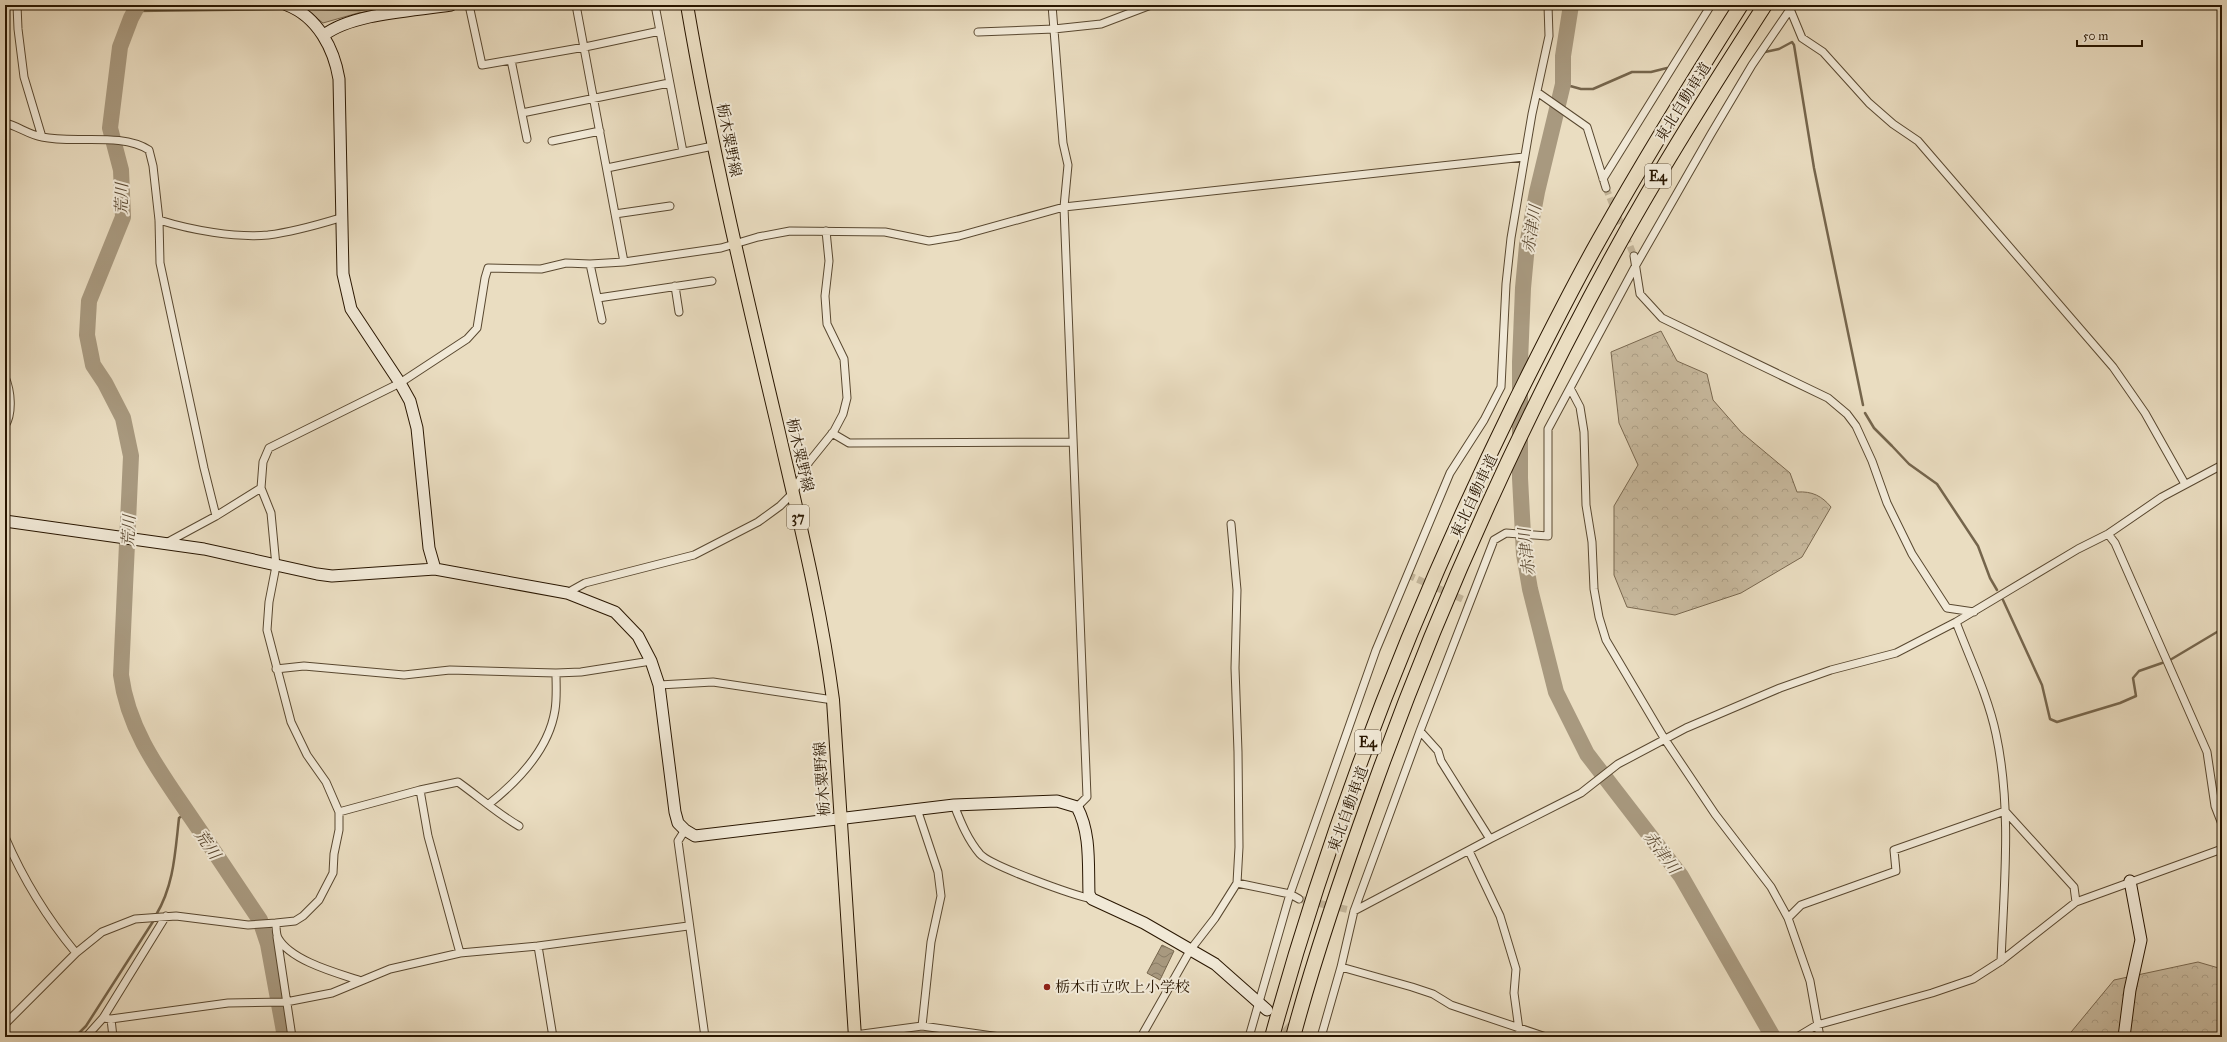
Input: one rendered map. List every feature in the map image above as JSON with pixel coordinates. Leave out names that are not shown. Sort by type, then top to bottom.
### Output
[{"type":"highway","name":"東北自動車道","points":[[1272,1037],[1333,840],[1375,723],[1432,580],[1488,457],[1562,308],[1651,149],[1741,5]]},
{"type":"highway","name":"東北自動車道","points":[[1293,1037],[1325,928],[1395,728],[1450,591],[1488,506],[1562,352],[1614,252],[1667,161],[1765,5]]},
{"type":"main road","name":"栃木粟野線","points":[[687,5],[713,146],[793,493],[823,631],[833,700],[855,1036]]},
{"type":"street","points":[[17,5],[18,29],[24,77],[42,137]]},
{"type":"street","points":[[288,5],[308,18],[324,35],[332,48],[339,79],[340,218],[343,274],[351,309],[400,383],[410,401],[417,428],[429,548],[435,569]]},
{"type":"street","points":[[324,35],[342,24],[361,19],[451,5]]},
{"type":"street","points":[[469,5],[482,65],[585,47],[660,31]]},
{"type":"street","points":[[576,5],[624,262]]},
{"type":"street","points":[[655,5],[683,152]]},
{"type":"street","points":[[1052,5],[1062,136],[1068,165],[1064,207],[1087,797],[1077,807]]},
{"type":"street","points":[[978,32],[1054,29],[1101,24],[1151,5]]},
{"type":"street","points":[[1249,1037],[1263,1006],[1290,894],[1376,650],[1450,473],[1484,420],[1501,387],[1506,284],[1511,238],[1524,157],[1549,36],[1548,5]]},
{"type":"street","points":[[1603,179],[1710,5]]},
{"type":"street","points":[[1321,1037],[1341,967],[1354,911],[1420,731],[1494,540],[1506,533],[1548,536],[1548,429],[1636,265],[1752,65],[1792,7]]},
{"type":"street","points":[[1792,7],[1802,38],[1823,52],[1869,103],[1918,140],[2113,367],[2145,413],[2185,484]]},
{"type":"street","points":[[511,60],[527,139]]},
{"type":"street","points":[[522,113],[594,100],[669,83]]},
{"type":"street","points":[[1537,92],[1580,121],[1586,127],[1606,188]]},
{"type":"street","points":[[5,123],[42,137],[125,142],[140,144],[149,150],[153,166],[159,220],[160,263],[204,468],[216,516]]},
{"type":"street","points":[[552,142],[600,131]]},
{"type":"street","points":[[607,168],[713,146]]},
{"type":"street","points":[[5,1024],[76,953],[102,932],[135,919],[166,916],[248,925],[295,921],[303,916],[319,900],[333,873],[334,854],[339,830],[339,812],[326,782],[307,755],[291,722],[267,630],[269,602],[276,566],[271,513],[261,488],[263,462],[269,448],[400,383],[467,339],[477,328],[488,268],[541,269],[566,263],[590,264],[624,262],[721,248],[790,231],[885,232],[929,241],[960,236],[1064,207],[1524,157]]},
{"type":"street","points":[[615,214],[670,206]]},
{"type":"street","points":[[159,220],[177,226],[234,234],[267,235],[292,231],[340,218]]},
{"type":"street","points":[[568,593],[585,583],[694,555],[758,522],[780,506],[793,493],[809,462],[832,433],[843,414],[848,388],[844,360],[827,324],[825,296],[829,261],[826,232]]},
{"type":"street","points":[[1634,256],[1640,294],[1662,318],[1828,398],[1847,414],[1856,426],[1872,461],[1887,503],[1912,554],[1947,608],[1974,612]]},
{"type":"street","points":[[590,264],[602,320]]},
{"type":"street","points":[[598,298],[712,281]]},
{"type":"street","points":[[675,286],[679,312]]},
{"type":"street","points":[[5,377],[10,401],[9,420],[5,426]]},
{"type":"street","points":[[1570,388],[1580,407],[1584,432],[1586,505],[1592,542],[1594,589],[1598,617],[1606,640],[1618,664],[1664,738],[1715,814],[1771,887],[1788,918],[1810,981],[1820,1037]]},
{"type":"street","points":[[832,433],[849,443],[1073,442]]},
{"type":"street","points":[[1354,911],[1446,861],[1469,851],[1584,791],[1613,767],[1664,738],[1780,688],[1831,670],[1896,654],[1974,612],[2108,534],[2162,497],[2185,484],[2221,468]]},
{"type":"street","points":[[165,544],[216,516],[261,488]]},
{"type":"street","points":[[5,521],[113,535],[143,542],[204,549],[276,566],[332,576],[435,569],[568,593],[615,612],[638,636],[651,662],[658,686],[675,812],[678,823],[685,830],[695,836],[716,835],[841,818],[954,805],[1057,801],[1077,807],[1083,818],[1088,841],[1089,894],[1092,900]]},
{"type":"street","points":[[1141,1037],[1191,949],[1215,918],[1237,883],[1239,847],[1235,668],[1237,590],[1231,524]]},
{"type":"street","points":[[2108,534],[2115,543],[2207,752],[2215,806],[2222,824]]},
{"type":"street","points":[[1956,622],[1979,682],[1996,733],[2006,811],[2007,866],[2002,961]]},
{"type":"street","points":[[276,669],[304,666],[404,675],[450,670],[556,673],[581,672],[651,662]]},
{"type":"street","points":[[489,804],[516,780],[541,746],[555,710],[556,673]]},
{"type":"street","points":[[658,686],[713,682],[833,700]]},
{"type":"street","points":[[1420,731],[1438,752],[1441,761],[1490,839]]},
{"type":"street","points":[[339,812],[420,790],[458,782],[489,804],[502,816],[519,826]]},
{"type":"street","points":[[420,790],[428,836],[460,953]]},
{"type":"street","points":[[954,805],[966,834],[982,856],[1067,892],[1092,900],[1144,923],[1215,964],[1263,1006]]},
{"type":"street","points":[[917,809],[938,872],[941,896],[931,942],[922,1026]]},
{"type":"street","points":[[1788,918],[1801,905],[1896,871],[1894,850],[2006,811]]},
{"type":"street","points":[[2006,811],[2074,886],[2076,902]]},
{"type":"street","points":[[685,830],[678,841],[688,926],[705,1037]]},
{"type":"street","points":[[5,837],[30,888],[76,953]]},
{"type":"street","points":[[1797,1037],[1817,1025],[1932,993],[1973,979],[2002,961],[2076,902],[2130,881],[2222,849]]},
{"type":"street","points":[[1469,851],[1500,916],[1516,969],[1514,993],[1520,1037]]},
{"type":"street","points":[[2124,1037],[2129,997],[2141,940],[2130,881]]},
{"type":"street","points":[[1237,883],[1290,894],[1299,900]]},
{"type":"street","points":[[86,1037],[103,1018],[166,916]]},
{"type":"street","points":[[276,923],[292,1037]]},
{"type":"street","points":[[103,1018],[111,1019],[228,1003],[286,1002],[332,993],[390,969],[460,953],[538,946],[688,926]]},
{"type":"street","points":[[277,937],[288,951],[324,968],[361,981]]},
{"type":"street","points":[[538,946],[553,1037]]},
{"type":"street","points":[[1341,967],[1433,994],[1452,1005],[1546,1037]]},
{"type":"street","points":[[111,1019],[113,1037]]},
{"type":"street","points":[[855,1036],[922,1026],[1000,1037]]},
{"type":"green space","points":[[300,5],[420,5],[358,13],[323,23]]},
{"type":"green space","points":[[1661,331],[1677,361],[1707,374],[1713,400],[1741,432],[1790,473],[1797,492],[1812,493],[1820,497],[1831,507],[1802,557],[1741,593],[1675,615],[1627,607],[1614,575],[1614,506],[1638,465],[1619,423],[1611,352]]},
{"type":"green space","points":[[2198,962],[2222,969],[2222,1037],[2067,1037],[2114,980]]},
{"type":"water","points":[[1162,945],[1174,951],[1160,980],[1147,973]]},
{"type":"waterway","name":"荒川","points":[[138,5],[131,18],[120,47],[110,128],[121,170],[123,217],[89,301],[87,335],[93,365],[105,383],[123,418],[131,456],[121,675],[131,714],[147,750],[260,920],[268,944],[285,1037]]},
{"type":"waterway","points":[[303,9],[359,10],[395,5]]},
{"type":"waterway","name":"赤津川","points":[[1571,5],[1563,56],[1563,84],[1537,192],[1527,245],[1523,288],[1520,362],[1520,478],[1524,554],[1530,589],[1556,692],[1587,754],[1681,876],[1773,1037]]},
{"type":"waterway","points":[[135,11],[286,9]]},
{"type":"waterway","points":[[1765,52],[1779,49],[1792,42],[1794,45],[1814,168],[1863,405]]},
{"type":"waterway","points":[[1563,84],[1581,89],[1593,89],[1632,72],[1651,72],[1667,68]]},
{"type":"waterway","points":[[1865,413],[1874,428],[1909,464],[1937,484],[1978,546],[1990,578],[1997,590]]},
{"type":"waterway","points":[[2003,600],[2042,685],[2050,719],[2057,722],[2120,703],[2136,696],[2133,678],[2139,671],[2162,663]]},
{"type":"waterway","points":[[2170,660],[2222,629]]},
{"type":"waterway","points":[[156,915],[167,892],[173,868],[179,818],[187,812]]},
{"type":"waterway","points":[[75,1037],[86,1026],[154,920]]},
{"type":"tunnel","points":[[1606,188],[1634,256]]},
{"type":"tunnel","points":[[1408,575],[1469,602]]},
{"type":"tunnel","points":[[1299,899],[1354,911]]},
{"type":"tunnel","points":[[1273,1015],[1298,1037]]},
{"type":"place","name":"栃木市立吹上小学校","points":[[1047,987]]}]
